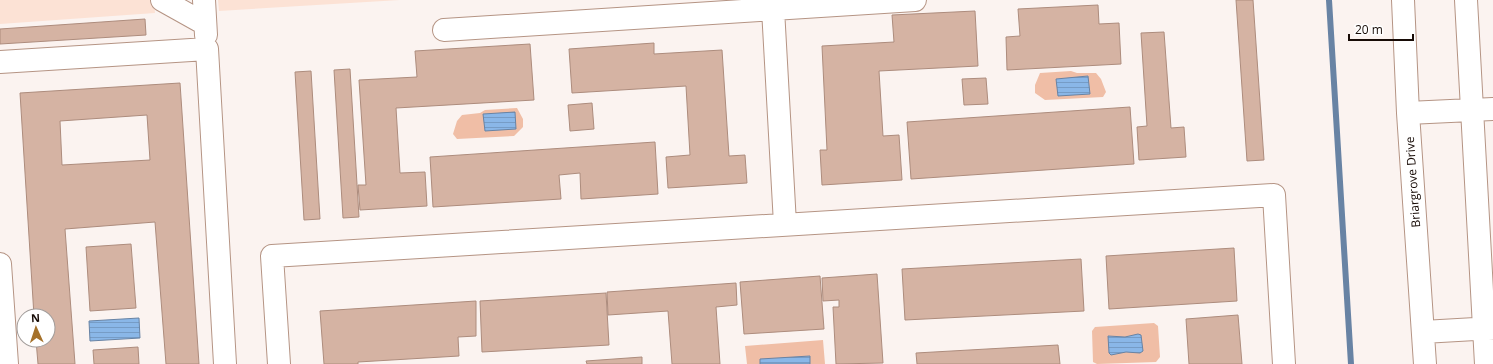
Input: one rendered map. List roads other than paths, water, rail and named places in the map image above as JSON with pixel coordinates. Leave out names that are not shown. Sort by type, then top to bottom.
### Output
[{"type":"street","points":[[162,0],[205,24]]},
{"type":"street","points":[[204,0],[225,364]]},
{"type":"street","points":[[444,30],[773,3],[915,0]]},
{"type":"street","name":"Briargrove Drive","points":[[1403,0],[1408,113],[1425,364]]},
{"type":"street","points":[[1466,0],[1482,110],[1488,328],[1486,364]]},
{"type":"street","points":[[773,3],[785,224]]},
{"type":"street","points":[[0,62],[207,50]]},
{"type":"street","points":[[1408,113],[1482,110]]},
{"type":"street","points":[[279,364],[272,256],[1274,195],[1284,364]]},
{"type":"street","points":[[0,264],[7,364]]},
{"type":"street","points":[[1423,332],[1488,328]]},
{"type":"water","points":[[1088,76],[1090,94],[1058,96],[1056,79]]},
{"type":"water","points":[[515,112],[516,129],[485,131],[483,114]]},
{"type":"water","points":[[139,318],[140,338],[90,341],[89,321]]},
{"type":"water","points":[[1138,334],[1141,335],[1143,351],[1140,353],[1126,352],[1111,355],[1109,353],[1108,336],[1125,337]]},
{"type":"water","points":[[810,356],[810,364],[760,364],[760,359]]},
{"type":"waterway","points":[[1329,0],[1351,364]]}]
